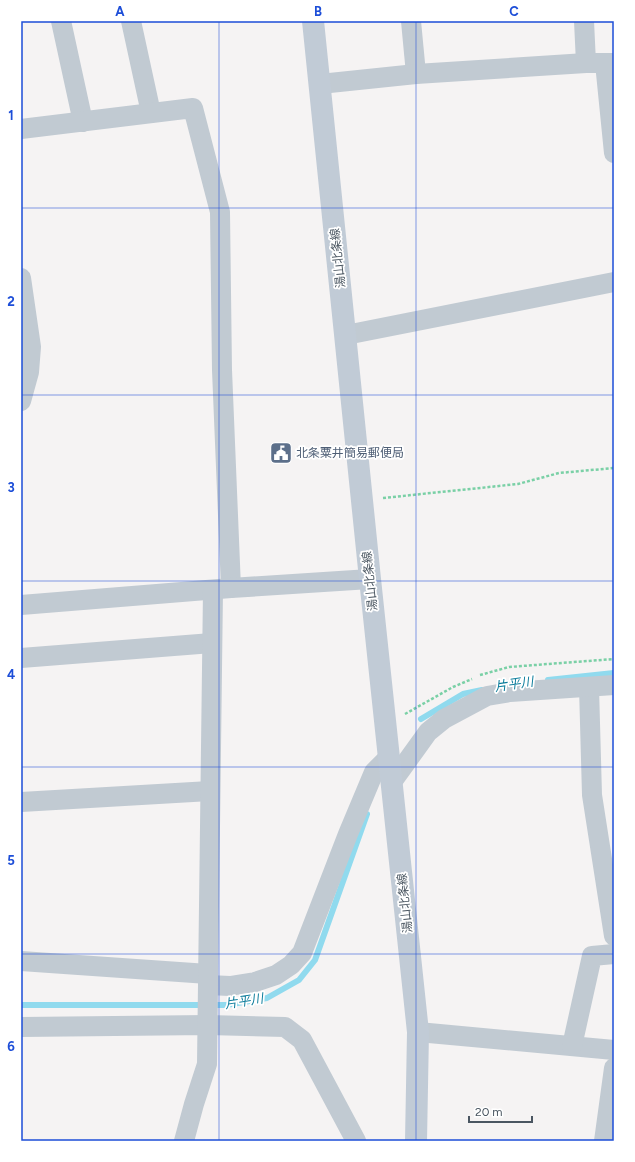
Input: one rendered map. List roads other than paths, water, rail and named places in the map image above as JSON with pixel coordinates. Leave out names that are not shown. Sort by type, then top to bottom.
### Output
[{"type":"main road","name":"湯山北条線","points":[[313,21],[418,1032],[416,1141]]},
{"type":"street","points":[[61,21],[83,122]]},
{"type":"street","points":[[132,21],[151,113]]},
{"type":"street","points":[[411,21],[416,74]]},
{"type":"street","points":[[584,21],[586,63]]},
{"type":"street","points":[[320,84],[416,74],[586,63],[610,63],[614,153]]},
{"type":"street","points":[[21,129],[193,108],[220,212],[222,589],[212,644],[207,1064],[184,1141]]},
{"type":"street","points":[[21,278],[31,347],[29,372],[21,401]]},
{"type":"street","points":[[346,335],[614,282]]},
{"type":"street","points":[[21,605],[370,579]]},
{"type":"street","points":[[21,658],[212,644]]},
{"type":"street","points":[[392,782],[428,732],[444,718],[488,696],[510,692],[614,685]]},
{"type":"street","points":[[589,687],[592,795],[614,936]]},
{"type":"street","points":[[21,961],[208,982],[230,986],[255,982],[276,975],[292,965],[302,952],[374,772],[389,757]]},
{"type":"street","points":[[21,802],[210,791]]},
{"type":"street","points":[[572,1046],[592,956],[614,954]]},
{"type":"street","points":[[21,1027],[208,1022],[285,1027],[302,1040],[356,1141]]},
{"type":"street","points":[[418,1032],[614,1050]]},
{"type":"street","points":[[604,1141],[614,1068]]},
{"type":"waterway","name":"片平川","points":[[548,680],[614,673]]},
{"type":"waterway","name":"片平川","points":[[421,719],[463,694],[482,690]]},
{"type":"waterway","name":"片平川","points":[[21,1005],[226,1005],[267,998],[299,980],[315,960],[367,814]]},
{"type":"place","name":"北条粟井簡易郵便局","points":[[281,453]]}]
